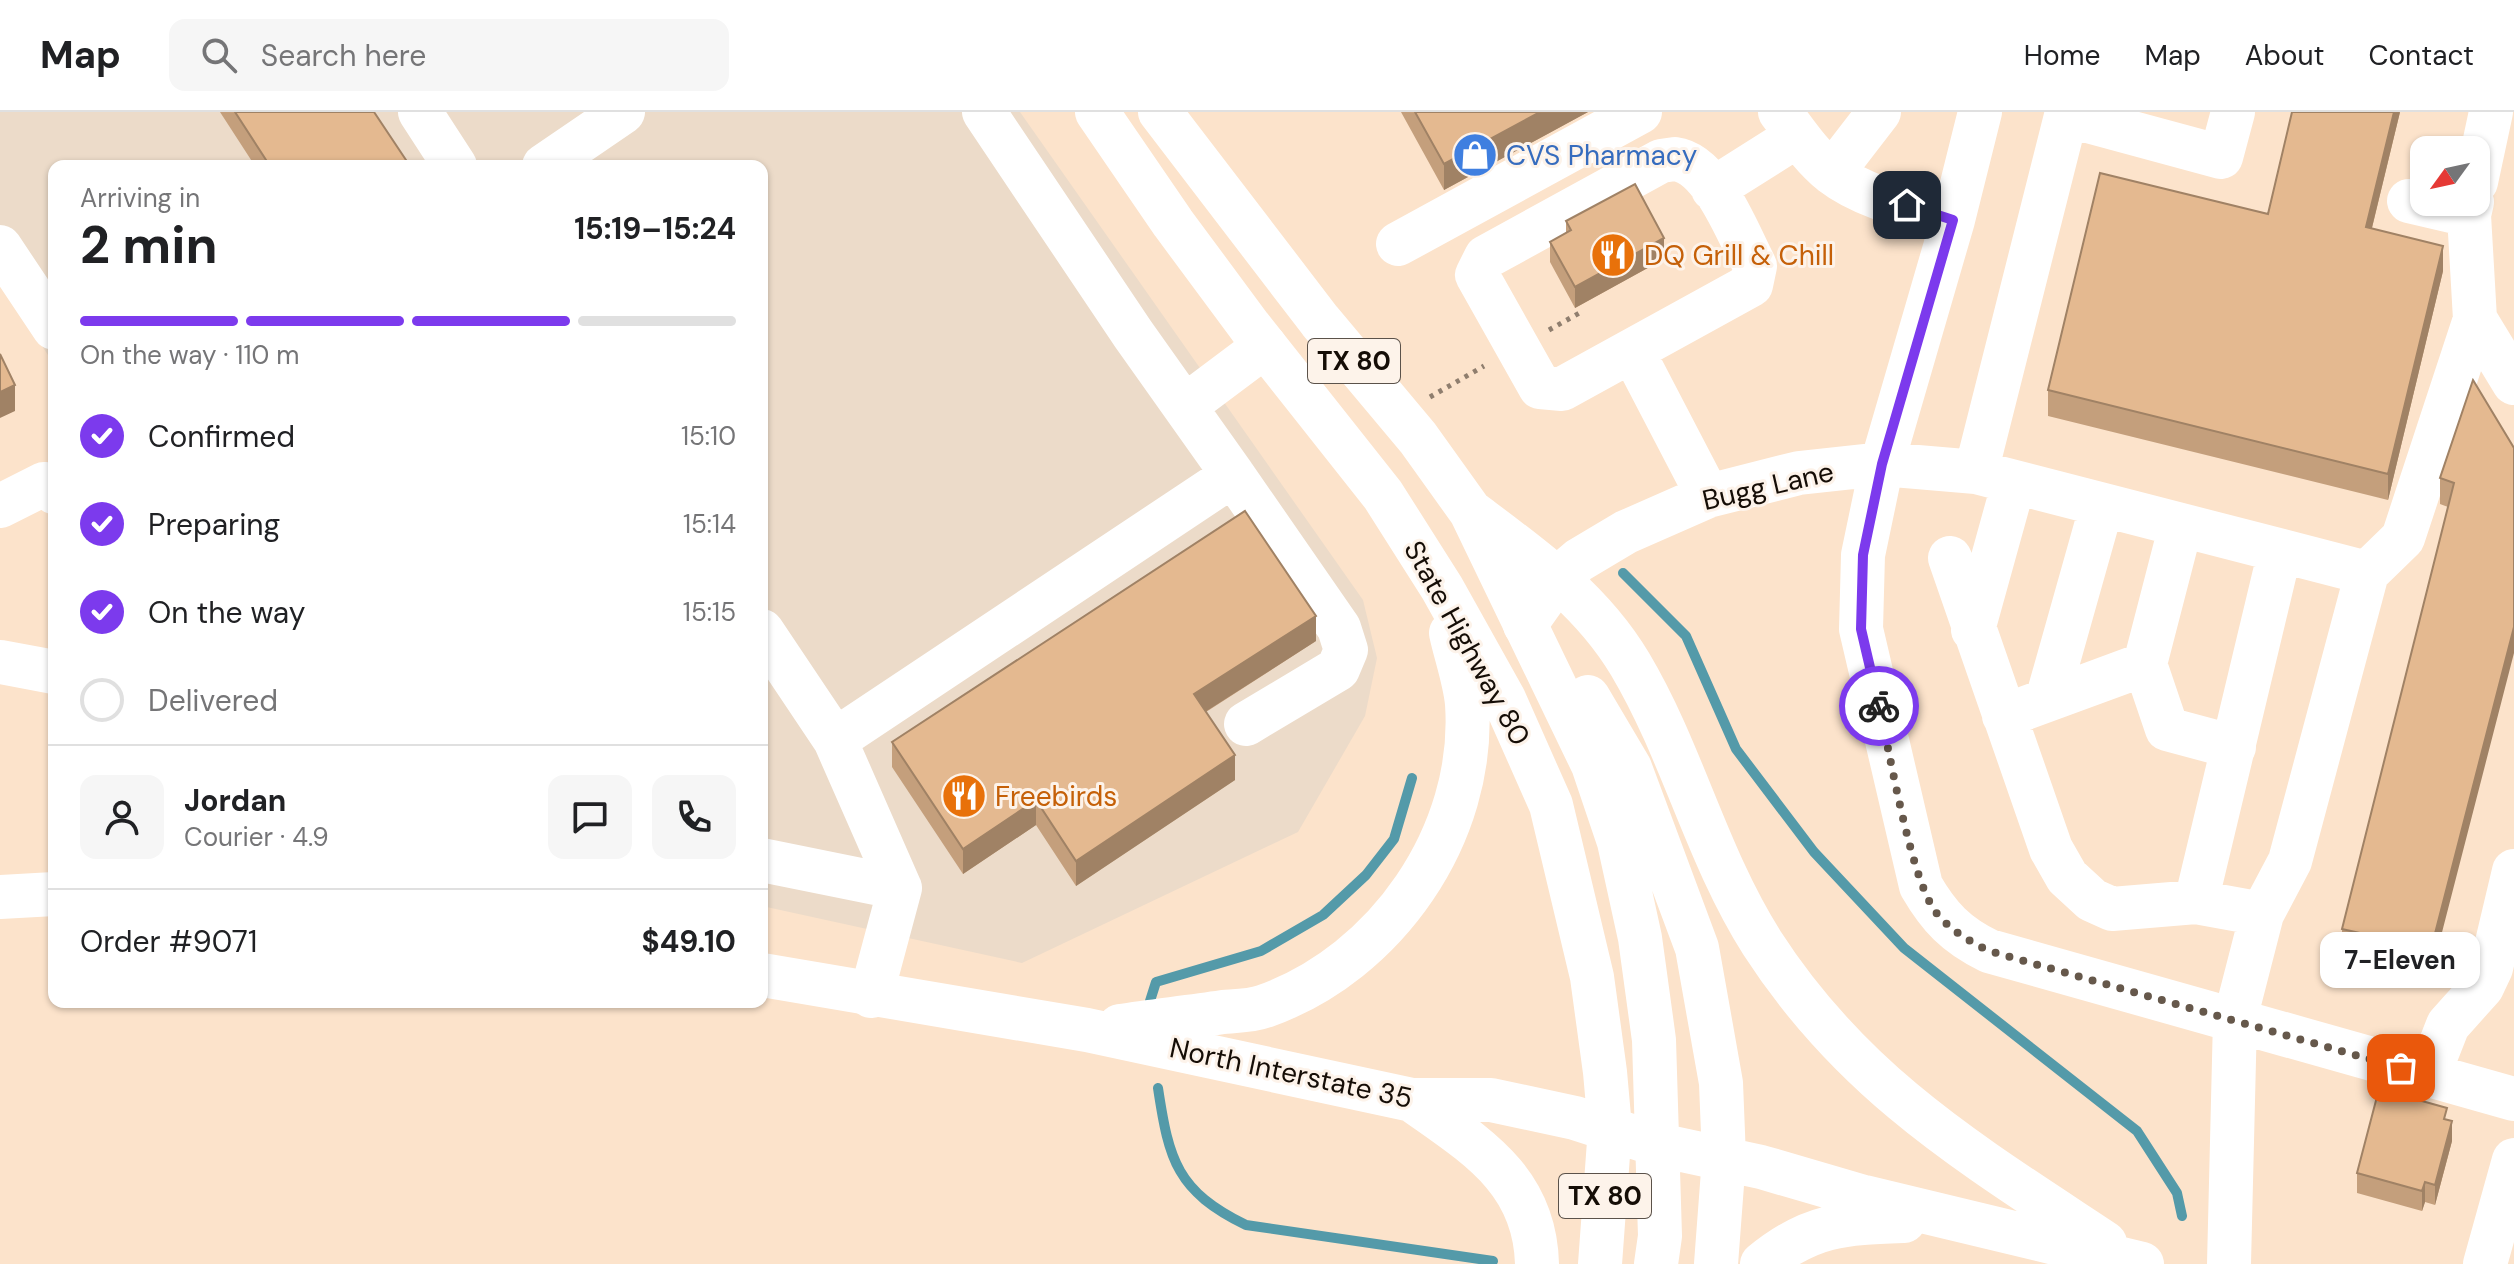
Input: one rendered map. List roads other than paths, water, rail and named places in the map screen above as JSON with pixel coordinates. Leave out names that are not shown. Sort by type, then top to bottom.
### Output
[{"type":"main road","points":[[553,160],[623,112]]},
{"type":"main road","points":[[984,112],[1339,628],[1346,650],[1338,669],[1246,724]]},
{"type":"main road","name":"State Highway 80","points":[[1097,112],[1173,223],[1383,495],[1442,588],[1504,699],[1551,805],[1592,977],[1610,1128],[1600,1264]]},
{"type":"main road","name":"State Highway 80","points":[[1160,112],[1320,321],[1418,438],[1471,512],[1593,765],[1619,842],[1640,938],[1654,1040],[1660,1236],[1656,1264]]},
{"type":"main road","points":[[1398,244],[1640,112]]},
{"type":"main road","points":[[1832,173],[1879,112]]},
{"type":"main road","points":[[1980,112],[1953,220],[1882,464],[1863,555],[1861,629],[1921,886],[1937,914],[1962,938],[1989,951],[2514,1099]]},
{"type":"main road","points":[[1973,630],[1995,477],[2067,114],[2221,157],[2233,112]]},
{"type":"main road","points":[[2486,136],[2491,112]]},
{"type":"main road","points":[[429,115],[452,160]]},
{"type":"main road","points":[[1713,189],[1789,124],[1832,173],[1861,191],[1953,220]]},
{"type":"main road","points":[[1687,160],[1705,174],[1713,189],[1755,266],[1751,285],[1562,389],[1540,387],[1477,275],[1486,257],[1661,161],[1687,160]]},
{"type":"main road","points":[[2229,1264],[2235,1019],[2262,914],[2290,861],[2367,573],[2403,538],[2475,319],[2472,216]]},
{"type":"main road","points":[[1173,223],[1229,262],[1372,442],[1455,557],[1489,595],[1525,625],[1566,667],[1601,715],[1630,768],[1660,841],[1697,948],[1713,1025],[1721,1083],[1724,1158],[1716,1264]]},
{"type":"main road","points":[[0,247],[48,319]]},
{"type":"main road","points":[[2475,319],[2514,383]]},
{"type":"main road","points":[[1185,406],[1265,346]]},
{"type":"main road","points":[[1633,352],[1708,496]]},
{"type":"main road","name":"Bugg Lane","points":[[1525,625],[1559,577],[1600,546],[1708,496],[1799,473],[1882,464],[1995,477],[2367,573]]},
{"type":"main road","points":[[835,740],[1233,475]]},
{"type":"main road","points":[[0,506],[44,484],[48,487]]},
{"type":"main road","points":[[2047,700],[2102,505]]},
{"type":"main road","points":[[1471,512],[1559,577],[1630,663],[1654,710],[1731,890],[1763,944],[1830,1033],[1887,1091],[1965,1150],[2138,1263]]},
{"type":"main road","points":[[2181,525],[2145,664],[2167,729],[2234,747]]},
{"type":"main road","points":[[2196,902],[2280,551]]},
{"type":"main road","points":[[1950,558],[2051,849],[2067,877],[2092,900],[2112,909],[2196,902],[2262,914]]},
{"type":"main road","points":[[1087,1030],[1263,1007],[1317,982],[1379,933],[1424,875],[1448,830],[1464,769],[1467,704],[1442,588]]},
{"type":"main road","points":[[768,640],[835,740],[900,888],[871,996]]},
{"type":"main road","points":[[0,662],[48,671]]},
{"type":"main road","points":[[2004,716],[2145,664]]},
{"type":"main road","points":[[768,861],[900,888]]},
{"type":"main road","points":[[2428,1076],[2448,1025],[2482,987],[2491,968],[2514,871]]},
{"type":"main road","points":[[0,897],[48,894]]},
{"type":"main road","name":"North Interstate 35","points":[[768,976],[871,996],[1087,1030],[1412,1100],[1491,1100],[1610,1128],[1659,1145],[1724,1158],[1954,1219],[2138,1263]]},
{"type":"main road","points":[[1412,1100],[1491,1157],[1515,1187],[1536,1235],[1537,1264]]},
{"type":"main road","points":[[2485,1264],[2514,1160]]},
{"type":"main road","points":[[1762,1264],[1790,1241],[1843,1223],[1954,1219]]},
{"type":"waterway","points":[[1623,573],[1686,636],[1736,749],[1814,852],[1904,948],[2137,1131],[2177,1193],[2182,1216]]},
{"type":"waterway","points":[[1150,1001],[1156,982],[1261,951],[1323,915],[1366,875],[1394,839],[1412,778]]},
{"type":"waterway","points":[[1158,1088],[1172,1154],[1180,1171],[1205,1200],[1246,1225],[1493,1261]]},
{"type":"place","name":"CVS Pharmacy","points":[[1475,155]]},
{"type":"place","name":"DQ Grill & Chill","points":[[1613,255]]},
{"type":"place","name":"Freebirds","points":[[964,796]]},
{"type":"place","name":"7-Eleven","points":[[2401,1068]]}]
